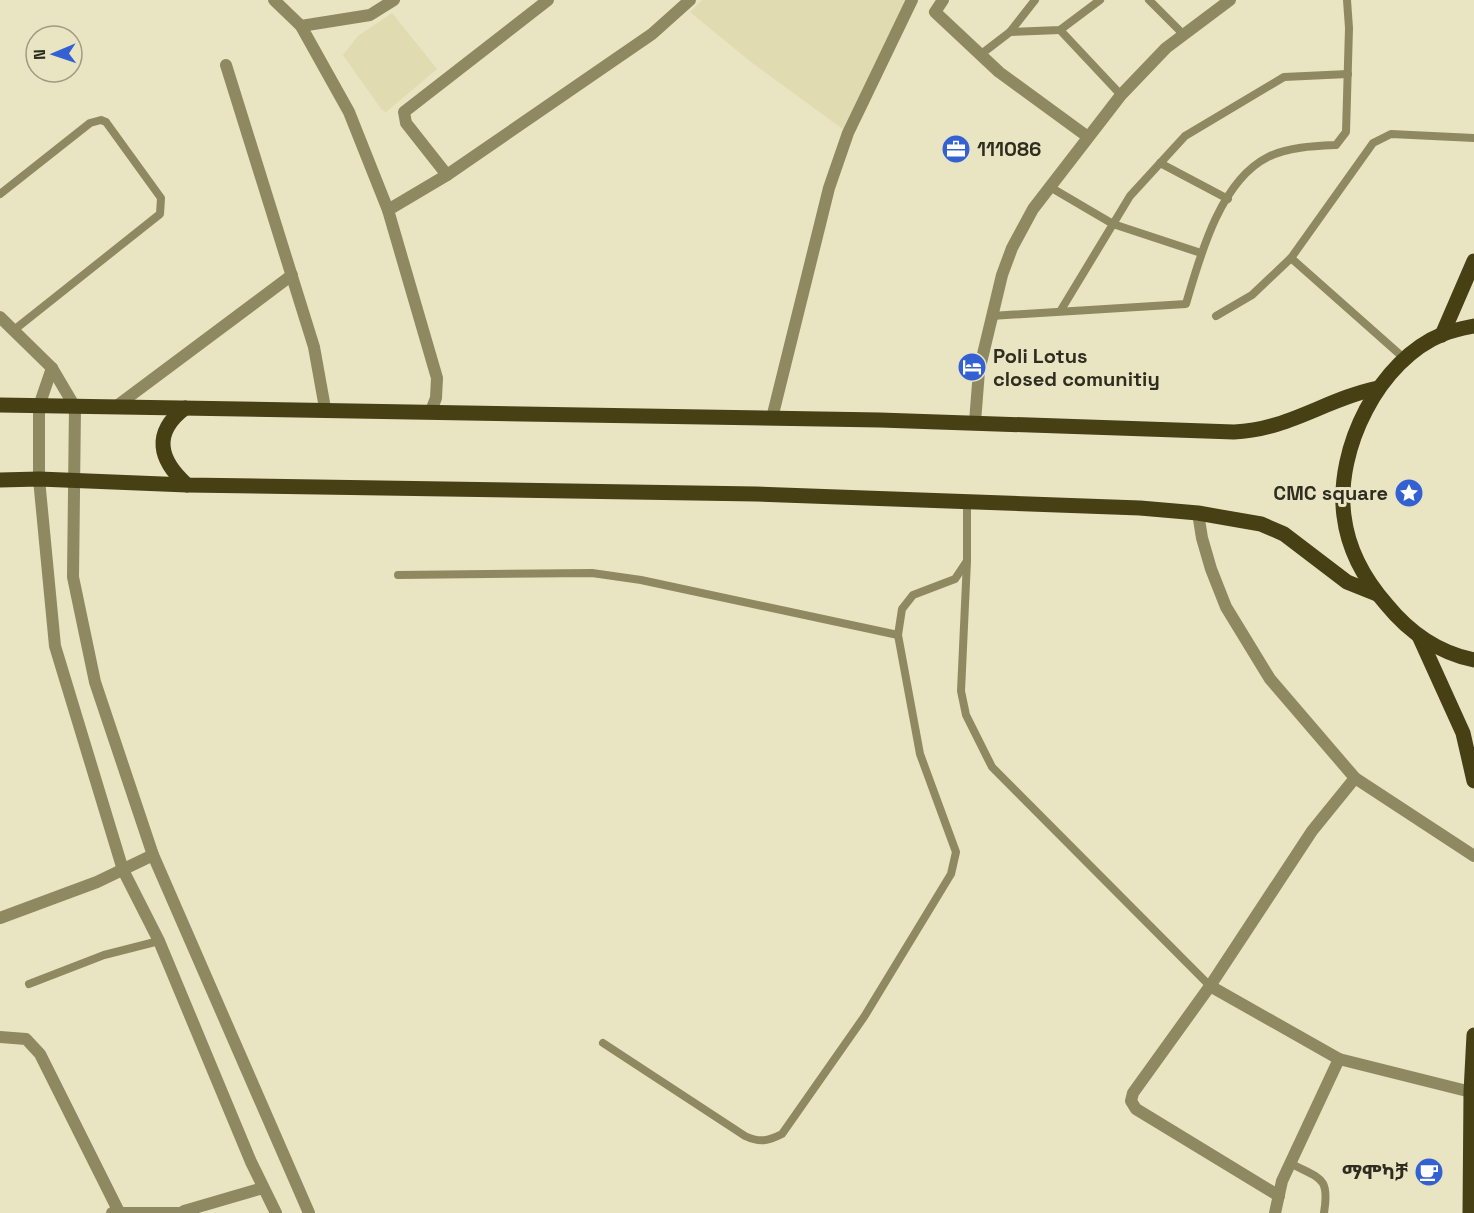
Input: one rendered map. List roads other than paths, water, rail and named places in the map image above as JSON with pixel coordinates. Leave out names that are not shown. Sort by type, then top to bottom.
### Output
[{"type":"main road","points":[[1442,335],[1474,261]]},
{"type":"main road","points":[[1474,326],[1442,335],[1405,359],[1378,388],[1355,430],[1345,472],[1344,515],[1354,557],[1377,594],[1396,617],[1441,650],[1474,660]]},
{"type":"main road","points":[[0,405],[325,408],[975,422],[1143,430],[1258,431],[1301,417],[1322,405],[1351,394],[1378,388]]},
{"type":"main road","points":[[185,408],[166,426],[163,449],[172,471],[187,485]]},
{"type":"main road","points":[[0,480],[39,478],[187,485],[756,494],[1140,508],[1198,513],[1261,524],[1284,534],[1347,582],[1377,594]]},
{"type":"main road","points":[[1419,636],[1463,733],[1474,781]]},
{"type":"main road","points":[[1470,1213],[1474,1035]]},
{"type":"street","points":[[274,0],[301,26],[349,112],[388,210],[437,378],[436,398],[431,411]]},
{"type":"street","points":[[301,26],[370,15],[394,0]]},
{"type":"street","points":[[447,175],[406,123],[404,112],[548,0]]},
{"type":"street","points":[[388,210],[447,175],[652,34],[690,0]]},
{"type":"street","points":[[772,418],[829,188],[848,133],[912,0]]},
{"type":"street","points":[[943,0],[934,12],[999,72],[1088,137]]},
{"type":"street","points":[[975,422],[979,371],[991,316],[1012,248],[1033,209],[1121,95],[1166,48],[1230,0]]},
{"type":"street","points":[[226,64],[314,347],[325,408]]},
{"type":"street","points":[[118,405],[292,275]]},
{"type":"street","points":[[0,317],[52,368],[75,407],[73,577],[95,682],[153,855],[309,1213]]},
{"type":"street","points":[[52,368],[39,406],[39,478],[55,646],[123,870],[159,940],[263,1188],[276,1213]]},
{"type":"street","points":[[1198,513],[1211,569],[1227,607],[1270,679],[1356,778],[1474,856]]},
{"type":"street","points":[[1279,1197],[1136,1109],[1131,1101],[1133,1093],[1210,986],[1312,831],[1356,778]]},
{"type":"street","points":[[0,918],[123,870],[153,855]]},
{"type":"street","points":[[1210,986],[1339,1059],[1471,1092]]},
{"type":"street","points":[[0,1037],[26,1039],[40,1054],[115,1213],[185,1212],[263,1188]]},
{"type":"street","points":[[1275,1213],[1290,1163],[1339,1059]]},
{"type":"lane","points":[[980,55],[1010,32],[1035,0]]},
{"type":"lane","points":[[1010,32],[1060,30],[1100,0]]},
{"type":"lane","points":[[1149,0],[1184,34]]},
{"type":"lane","points":[[991,316],[1186,304],[1201,253],[1216,215],[1247,172],[1268,157],[1309,146],[1336,145],[1346,132],[1347,0]]},
{"type":"lane","points":[[1060,30],[1121,95]]},
{"type":"lane","points":[[1061,310],[1130,196],[1185,136],[1284,77],[1348,74]]},
{"type":"lane","points":[[0,194],[90,123],[101,120],[106,122],[161,198],[160,214],[14,330]]},
{"type":"lane","points":[[1216,316],[1252,296],[1291,258],[1373,143],[1380,137],[1391,134],[1474,138]]},
{"type":"lane","points":[[1160,163],[1228,199]]},
{"type":"lane","points":[[1050,187],[1113,224],[1201,253]]},
{"type":"lane","points":[[1291,258],[1405,359]]},
{"type":"lane","points":[[967,502],[967,561],[961,691],[966,715],[992,766],[1210,986]]},
{"type":"lane","points":[[603,1043],[745,1136],[758,1142],[770,1140],[782,1134],[904,952],[951,873],[956,852],[920,754],[898,635],[902,609],[913,595],[955,579],[967,561]]},
{"type":"lane","points":[[398,575],[592,573],[641,580],[898,635]]},
{"type":"lane","points":[[29,984],[104,955],[159,940]]},
{"type":"lane","points":[[1290,1163],[1322,1180],[1328,1192],[1324,1213]]},
{"type":"place","name":"111086","points":[[956,149]]},
{"type":"place","name":"Poli Lotus closed comunitiy","points":[[972,367]]},
{"type":"place","name":"CMC square","points":[[1409,493]]},
{"type":"place","name":"ማሞካቻ","points":[[1429,1172]]}]
